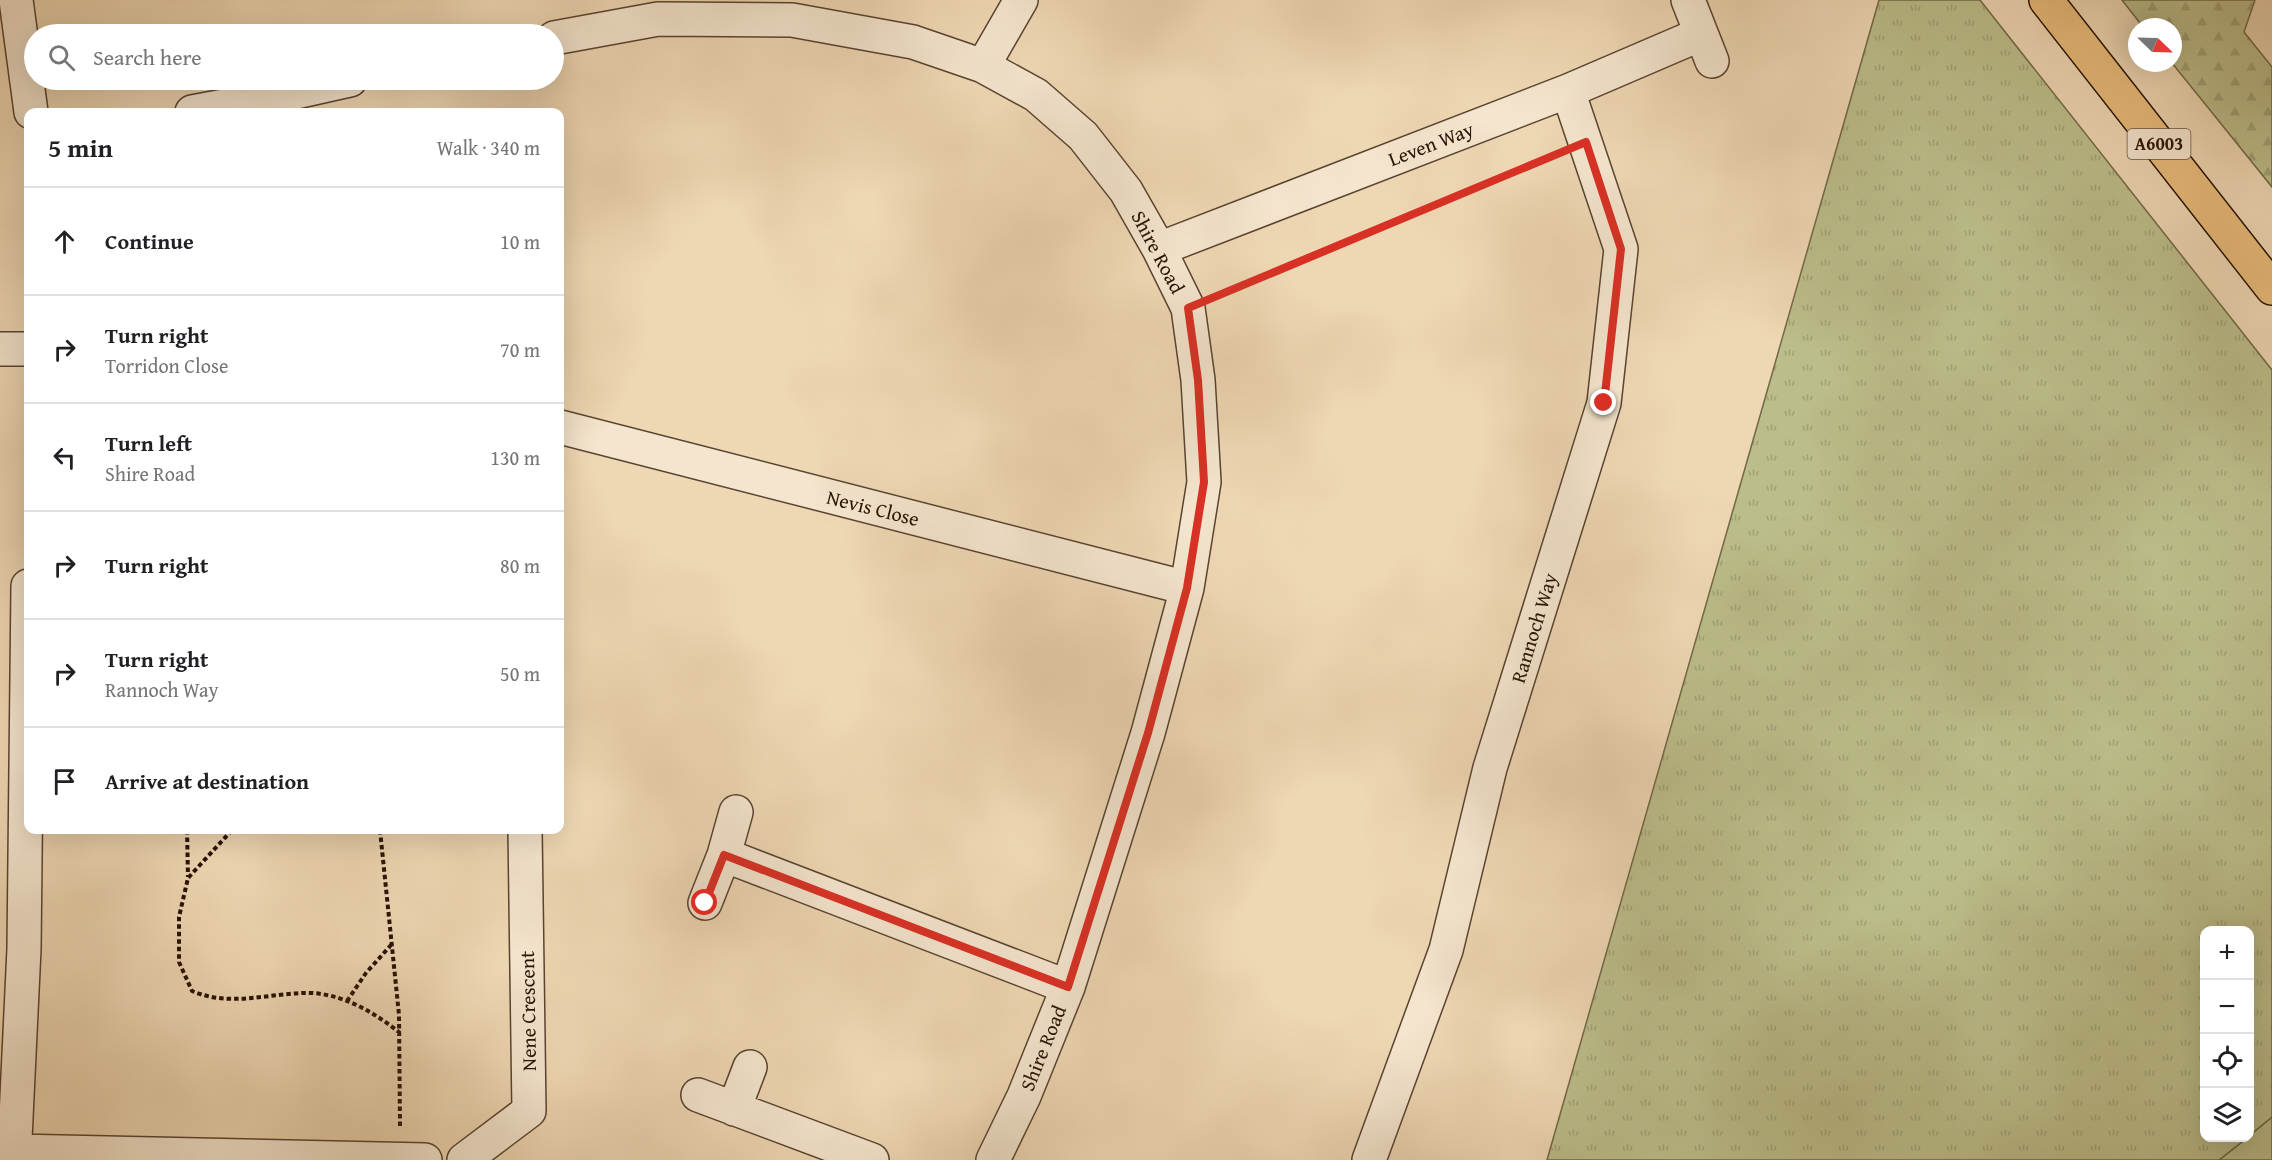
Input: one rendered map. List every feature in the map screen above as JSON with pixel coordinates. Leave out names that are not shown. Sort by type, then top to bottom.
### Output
[{"type":"highway","name":"A6003","points":[[2046,0],[2272,288]]},
{"type":"street","points":[[16,0],[24,64]]},
{"type":"street","points":[[983,66],[1020,0]]},
{"type":"street","name":"Leven Way","points":[[1159,249],[1568,91],[1707,47],[1688,0]]},
{"type":"street","name":"Shire Road","points":[[564,36],[658,19],[792,20],[913,42],[983,66],[1036,95],[1083,136],[1126,191],[1159,249],[1188,308],[1198,380],[1204,482],[1187,588],[1148,733],[1068,987],[1023,1096],[993,1160]]},
{"type":"street","points":[[27,90],[30,108]]},
{"type":"street","points":[[213,108],[305,90]]},
{"type":"street","name":"Rannoch Way","points":[[1369,1160],[1446,950],[1490,768],[1604,403],[1621,249],[1568,91]]},
{"type":"street","points":[[0,349],[24,349]]},
{"type":"street","name":"Nevis Close","points":[[564,428],[1187,588]]},
{"type":"street","points":[[24,676],[12,948],[14,1156],[425,1160]]},
{"type":"street","points":[[705,903],[724,855],[736,812]]},
{"type":"street","name":"Nene Crescent","points":[[464,1160],[529,1111],[525,834]]},
{"type":"street","points":[[724,855],[1068,987]]},
{"type":"street","points":[[734,1109],[750,1067]]},
{"type":"street","points":[[698,1095],[872,1160]]},
{"type":"path","points":[[1188,308],[1586,142]]},
{"type":"path","points":[[187,834],[188,878],[179,917],[179,962],[192,991],[206,997],[246,999],[313,993],[347,1001],[378,1015],[400,1033]]},
{"type":"path","points":[[188,878],[228,834]]},
{"type":"path","points":[[380,834],[400,1033],[401,1159]]},
{"type":"path","points":[[347,1001],[366,974],[392,945]]},
{"type":"green space","points":[[1879,0],[1980,0],[2272,370],[2272,1117],[2254,1132],[2254,926],[2200,926],[2200,1142],[2242,1142],[2219,1160],[1547,1160]]},
{"type":"green space","points":[[2122,0],[2255,0],[2244,32],[2272,67],[2272,187],[2179,72],[2182,72],[2182,18],[2136,18]]},
{"type":"green space","points":[[2272,1117],[2272,1160],[2219,1160],[2242,1142],[2254,1142],[2254,1132]]},
{"type":"route","points":[[705,903],[724,855],[1068,987],[1148,733],[1187,588],[1204,482],[1198,380],[1188,308],[1586,142],[1621,249],[1604,403]]}]
